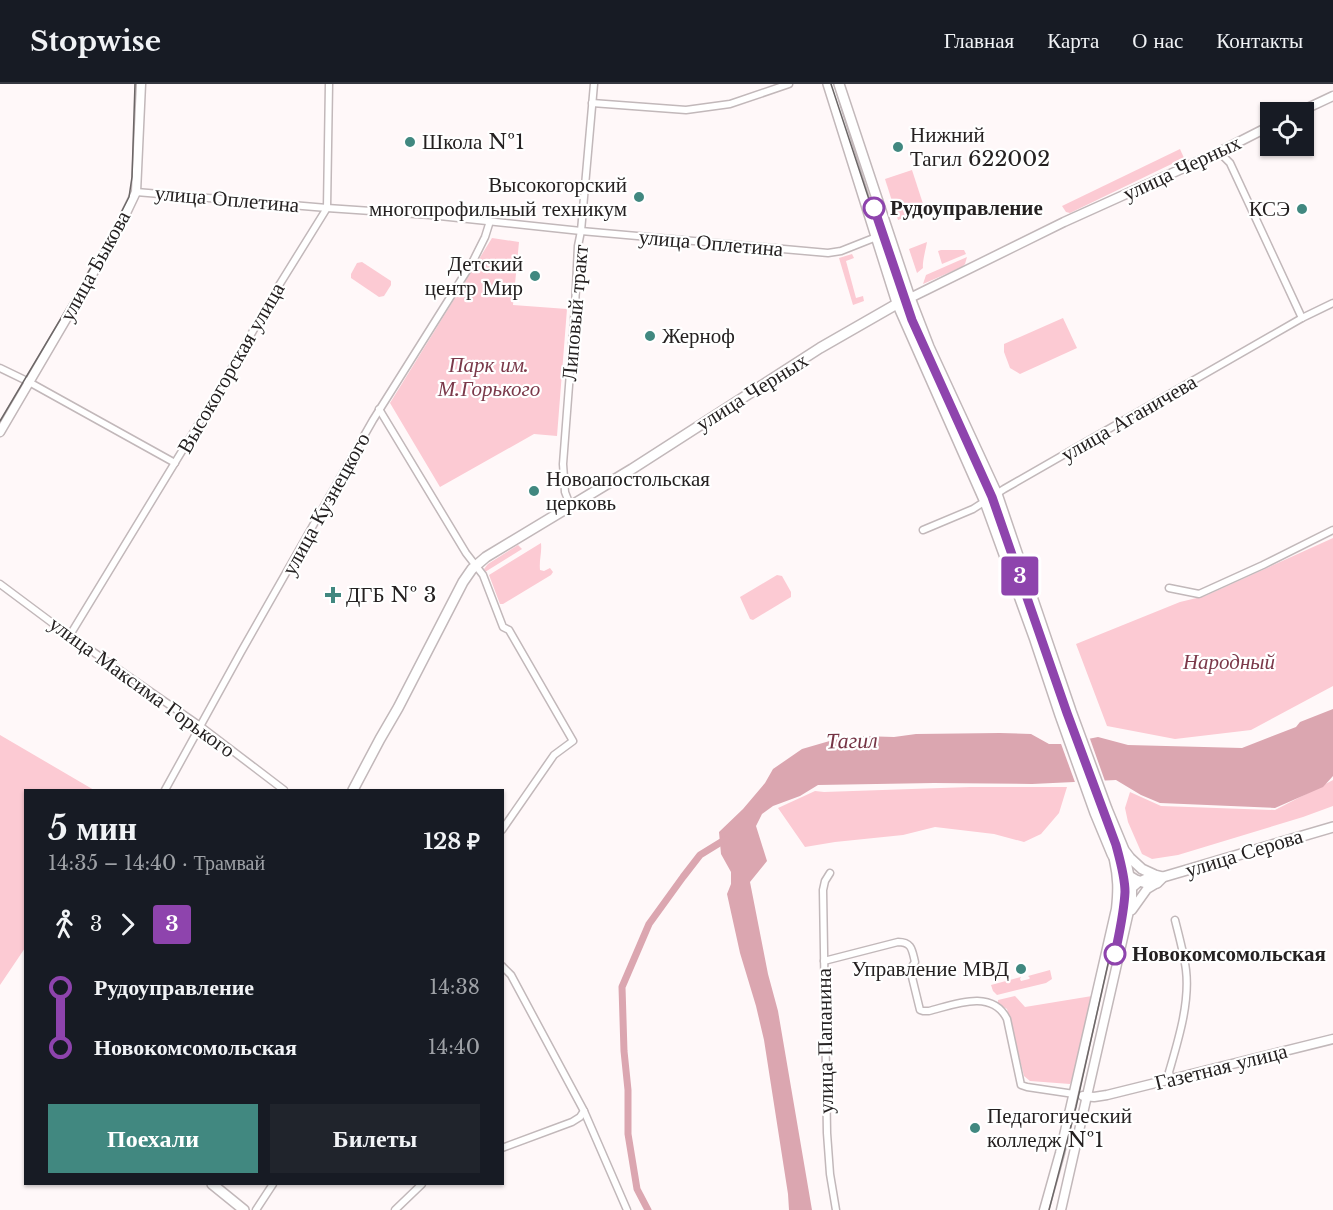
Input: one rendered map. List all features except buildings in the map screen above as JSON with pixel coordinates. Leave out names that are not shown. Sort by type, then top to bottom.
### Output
[{"type":"main road","name":"улица Быкова","points":[[0,432],[117,232],[135,192],[141,84]]},
{"type":"main road","points":[[828,84],[897,303],[985,502],[1095,813],[1119,867],[1134,882]]},
{"type":"main road","points":[[839,84],[928,347],[997,494],[1071,711],[1134,882],[1128,919],[1061,1210]]},
{"type":"main road","points":[[1314,105],[1333,96]]},
{"type":"main road","name":"улица Черных","points":[[353,789],[398,708],[463,582],[486,557],[632,469],[820,348],[897,303],[1260,131]]},
{"type":"main road","name":"улица Серова","points":[[1134,882],[1146,883],[1330,826]]},
{"type":"main road","name":"улица Серова","points":[[1124,850],[1142,869],[1158,879]]},
{"type":"main road","points":[[1044,1210],[1060,1153],[1116,909],[1118,877],[1112,854]]},
{"type":"main road","points":[[1128,919],[1142,896],[1158,879]]},
{"type":"main road","points":[[1116,909],[1134,882]]},
{"type":"main road","name":"Газетная улица","points":[[1074,1094],[1087,1097],[1107,1095],[1333,1039]]},
{"type":"main road","points":[[213,1185],[244,1210]]},
{"type":"street","points":[[327,208],[329,84]]},
{"type":"street","name":"Липовый тракт","points":[[570,505],[565,492],[562,464],[578,246],[594,84]]},
{"type":"street","points":[[592,103],[686,110],[730,104],[789,84]]},
{"type":"street","points":[[1219,152],[1230,163],[1302,318]]},
{"type":"street","name":"улица Оплетина","points":[[135,192],[430,215],[581,231],[828,252],[841,251],[889,232]]},
{"type":"street","name":"Высокогорская улица","points":[[70,635],[327,208]]},
{"type":"street","name":"улица Кузнецкого","points":[[166,789],[379,409],[473,261],[490,221]]},
{"type":"street","name":"улица Аганичева","points":[[923,530],[973,509],[1302,318],[1333,303]]},
{"type":"street","points":[[0,368],[175,463]]},
{"type":"street","points":[[379,409],[466,553],[483,575],[502,625],[508,630],[573,741],[554,755],[504,827]]},
{"type":"street","points":[[1169,588],[1199,594],[1333,530]]},
{"type":"street","name":"улица Максима Горького","points":[[0,584],[200,726],[283,789]]},
{"type":"street","name":"улица Папанина","points":[[830,873],[823,890],[827,1133],[836,1210]]},
{"type":"street","points":[[1171,1080],[1169,1072],[1183,1020],[1186,991],[1186,970],[1175,920]]},
{"type":"street","points":[[824,961],[898,942],[908,943],[915,962],[911,973],[920,1010],[929,1011],[978,1000],[992,1004],[1004,1013],[1007,1019],[1021,1085],[1074,1094]]},
{"type":"street","points":[[504,968],[511,975],[584,1111],[627,1210]]},
{"type":"street","points":[[504,1147],[572,1122],[584,1111]]},
{"type":"street","points":[[256,1210],[272,1185]]},
{"type":"street","points":[[395,1210],[421,1185]]},
{"type":"green space","points":[[1180,149],[1184,158],[1070,213],[1066,212],[1062,206]]},
{"type":"green space","points":[[912,170],[925,210],[898,220],[885,179]]},
{"type":"green space","name":"Парк им. М.Горького","points":[[492,238],[519,242],[513,305],[567,309],[557,436],[534,434],[440,487],[390,403]]},
{"type":"green space","points":[[927,242],[923,268],[917,273],[909,249]]},
{"type":"green space","points":[[964,250],[966,254],[942,264],[938,251]]},
{"type":"green space","points":[[852,254],[854,258],[846,261],[856,298],[863,296],[864,301],[853,305],[839,258]]},
{"type":"green space","points":[[967,257],[962,267],[923,284],[926,275]]},
{"type":"green space","points":[[362,262],[391,281],[384,296],[379,297],[351,278],[357,263]]},
{"type":"green space","points":[[1063,318],[1077,348],[1020,374],[1010,368],[1004,352],[1004,344]]},
{"type":"green space","name":"Народный","points":[[1333,538],[1333,686],[1251,730],[1175,739],[1107,726],[1076,644],[1180,602],[1205,596]]},
{"type":"green space","points":[[541,543],[540,570],[550,568],[553,572],[551,575],[500,604],[489,575]]},
{"type":"green space","points":[[518,545],[522,549],[485,572],[484,569],[488,564]]},
{"type":"green space","points":[[777,575],[782,576],[791,592],[791,597],[753,620],[750,619],[740,597]]},
{"type":"green space","points":[[0,735],[92,789],[24,789],[24,949],[0,985]]},
{"type":"green space","points":[[1333,780],[1333,806],[1178,855],[1152,859],[1142,854],[1128,822],[1125,808],[1130,792],[1161,806],[1275,810]]},
{"type":"green space","points":[[1067,787],[1059,813],[1041,834],[1024,842],[994,834],[935,827],[903,835],[805,847],[778,808],[815,791]]},
{"type":"green space","points":[[1050,970],[1052,979],[1046,983],[997,995],[991,985],[1021,977],[1021,981],[1029,979],[1028,976]]},
{"type":"green space","points":[[1015,996],[1025,1007],[1092,996],[1070,1084],[1030,1081],[1024,1076],[1007,1009],[998,1004],[998,1000]]},
{"type":"water","name":"Тагил","points":[[1333,709],[1333,776],[1323,787],[1275,808],[1160,803],[1116,780],[1032,784],[818,785],[800,796],[773,806],[762,814],[756,826],[767,861],[750,882],[768,974],[778,1011],[812,1210],[789,1210],[764,1040],[740,953],[727,894],[731,884],[731,872],[721,854],[719,832],[743,809],[765,783],[773,769],[802,749],[833,740],[862,736],[1000,733],[1031,734],[1049,744],[1063,744],[1098,737],[1128,745],[1242,748],[1296,727],[1300,722]]},
{"type":"pier","points":[[1089,736],[1106,784],[1076,785],[1060,741]]},
{"type":"waterway","points":[[648,1210],[637,1189],[628,1134],[622,987],[649,924],[700,855],[726,839]]},
{"type":"tram line","points":[[0,421],[105,244],[129,197],[132,177],[135,84]]},
{"type":"tram line","points":[[831,84],[909,321],[989,499],[1037,632],[1063,714],[1117,859],[1121,890],[1118,919],[1076,1107],[1049,1210]]},
{"type":"tram line","name":"3","points":[[874,208],[912,320],[992,497],[1067,713],[1116,845],[1125,891],[1115,954]]},
{"type":"place","name":"Школа №1","points":[[410,142]]},
{"type":"place","name":"Нижний Тагил 622002","points":[[898,147]]},
{"type":"place","name":"Высокогорский многопрофильный техникум","points":[[639,197]]},
{"type":"place","name":"Рудоуправление","points":[[874,208]]},
{"type":"place","name":"КСЭ","points":[[1302,209]]},
{"type":"place","name":"Детский центр Мир","points":[[535,276]]},
{"type":"place","name":"Жерноф","points":[[650,336]]},
{"type":"place","name":"Новоапостольская церковь","points":[[534,491]]},
{"type":"place","name":"ДГБ № 3","points":[[333,595]]},
{"type":"place","name":"Новокомсомольская","points":[[1115,954]]},
{"type":"place","name":"Управление МВД","points":[[1021,969]]},
{"type":"place","name":"Педагогический колледж №1","points":[[975,1128]]}]
